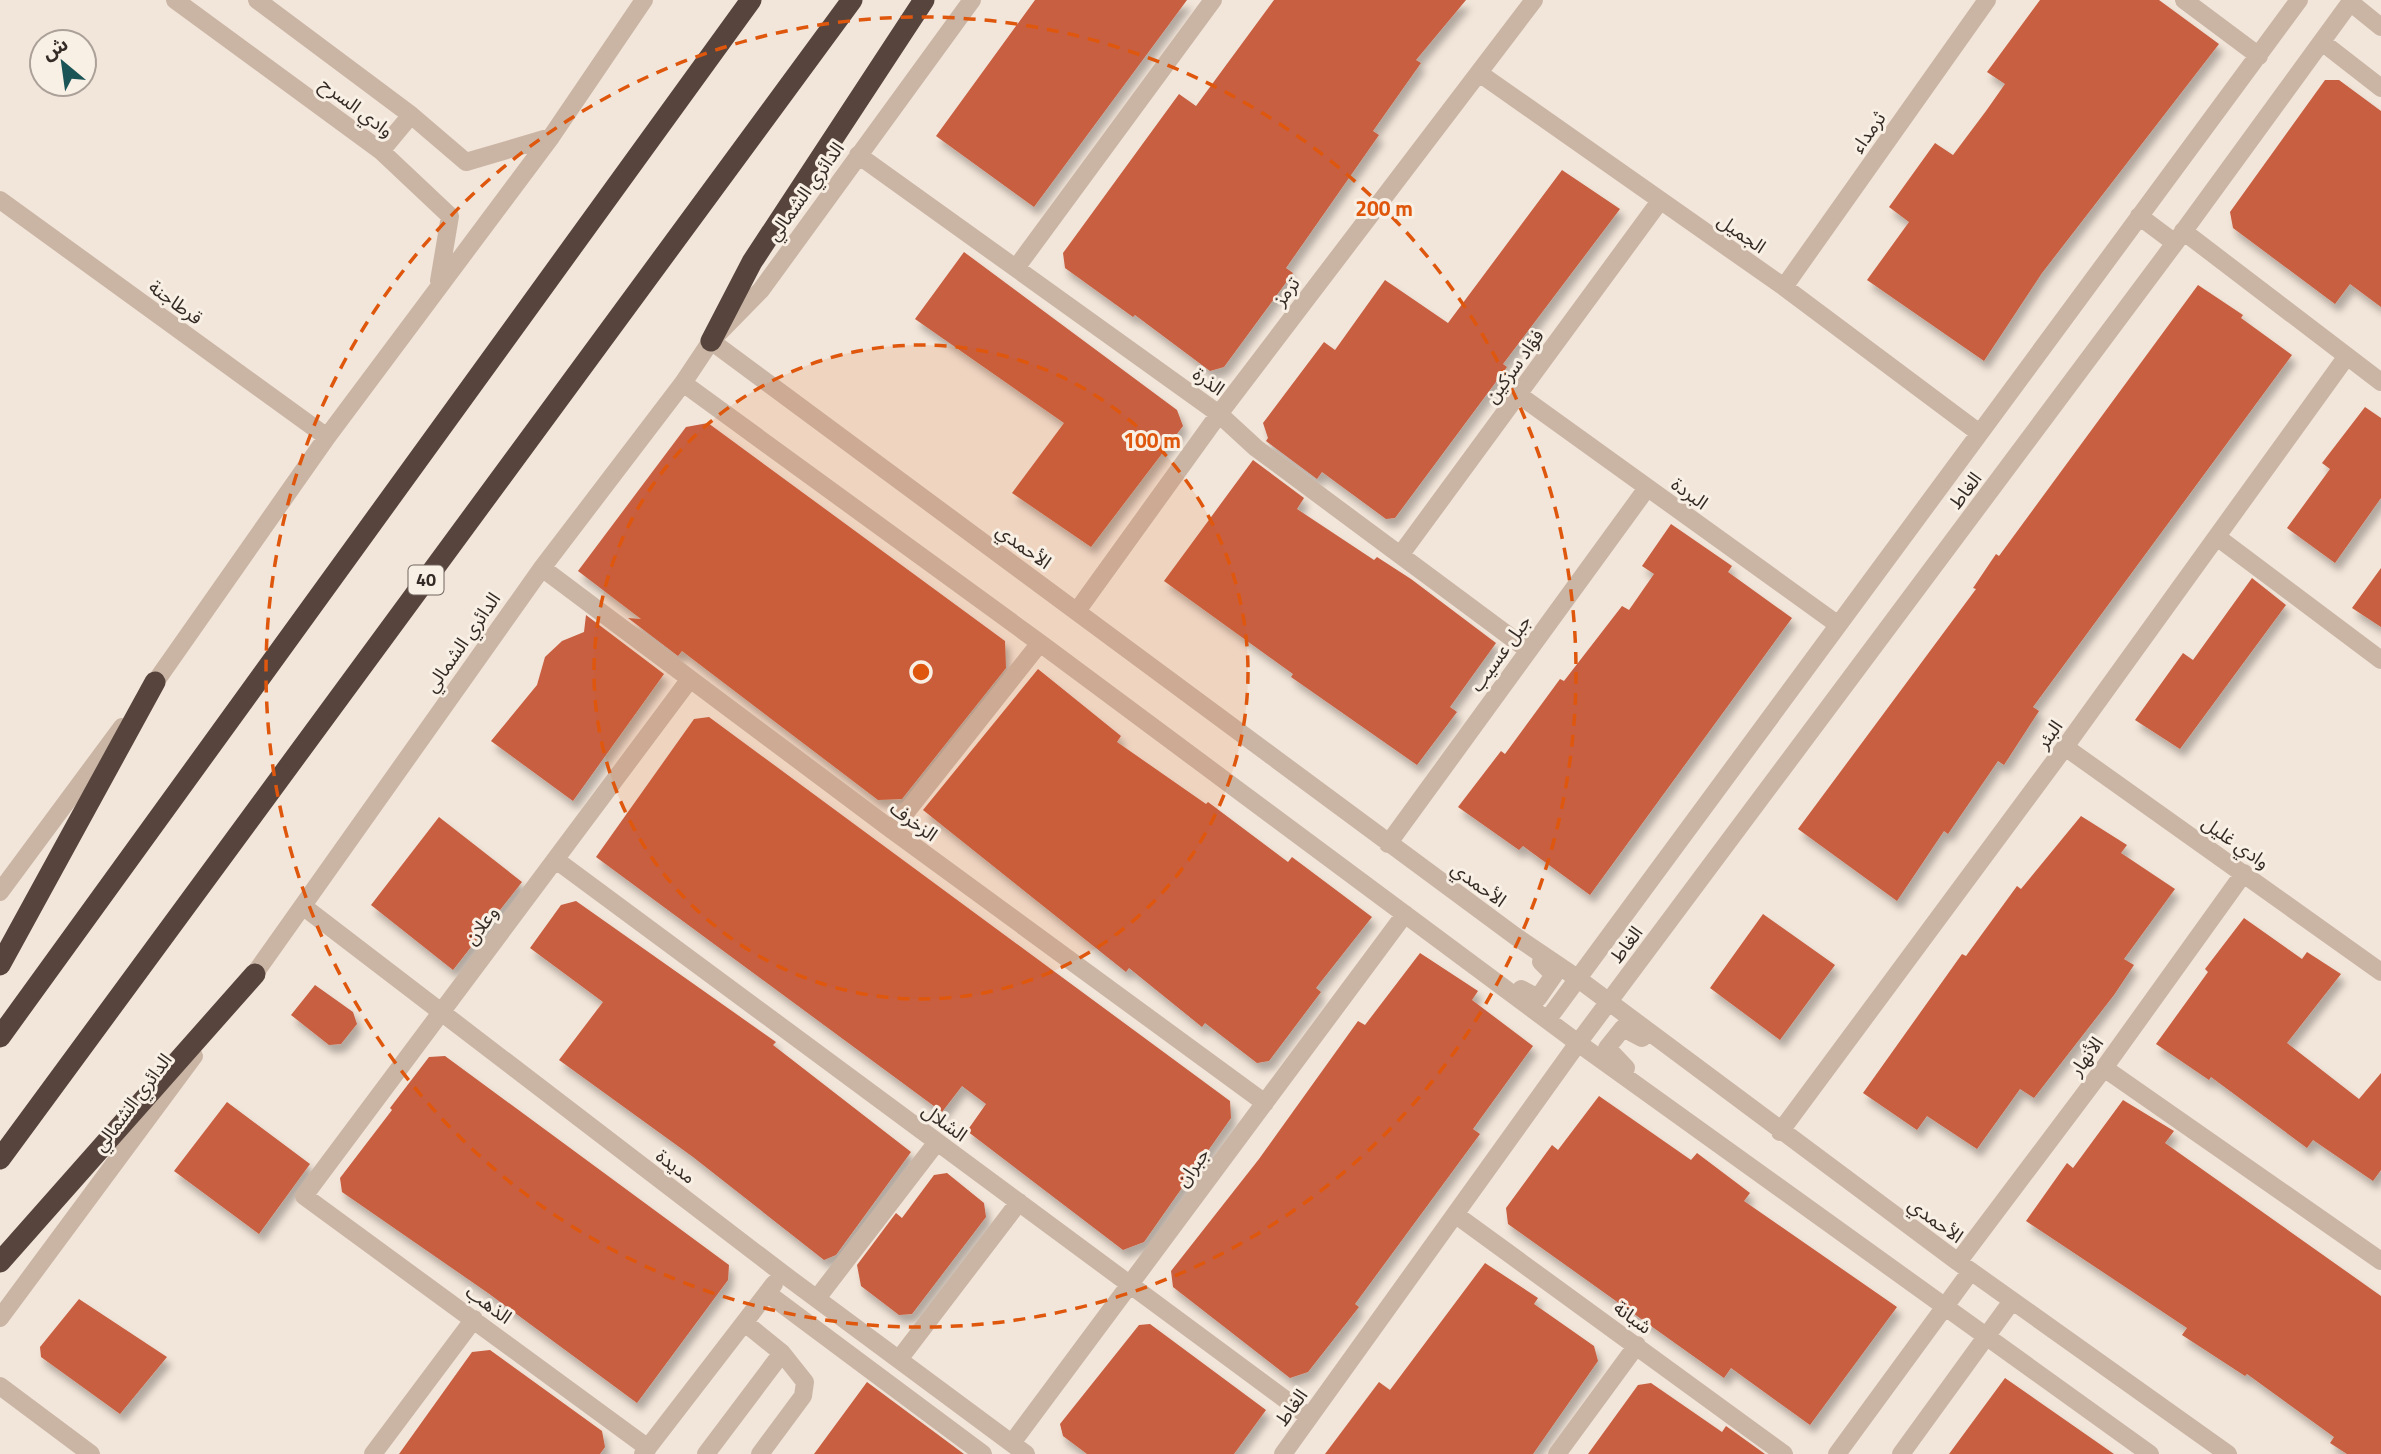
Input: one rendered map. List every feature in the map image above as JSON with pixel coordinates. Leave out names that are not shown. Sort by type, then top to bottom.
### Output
[{"type":"highway","points":[[0,1037],[751,0]]},
{"type":"highway","name":"40","points":[[0,1160],[852,0]]},
{"type":"highway","points":[[711,341],[752,262],[924,0]]},
{"type":"highway","points":[[0,965],[155,682]]},
{"type":"highway","points":[[0,1262],[255,974]]},
{"type":"street","name":"وادي السرح","points":[[175,0],[382,151],[450,216],[439,284]]},
{"type":"street","name":"وادي السرح","points":[[257,0],[411,115],[466,162],[551,138]]},
{"type":"street","points":[[0,892],[155,682],[327,437],[551,138],[645,0]]},
{"type":"street","name":"الدائري الشمالي","points":[[0,1318],[304,907],[542,568],[683,383],[711,341],[761,290],[972,0]]},
{"type":"street","points":[[1016,268],[1213,0]]},
{"type":"street","name":"ترمز","points":[[1077,611],[1219,414],[1534,0]]},
{"type":"street","name":"ثرمداء","points":[[1784,287],[1987,0]]},
{"type":"street","points":[[2184,0],[2259,56]]},
{"type":"street","name":"الغاط","points":[[1548,1019],[1978,432],[2299,0]]},
{"type":"street","points":[[2351,1],[2381,27]]},
{"type":"street","name":"الغاط","points":[[1283,1454],[1578,1043],[2179,237],[2351,1]]},
{"type":"street","points":[[2322,42],[2381,88]]},
{"type":"street","name":"الجميل","points":[[1479,73],[1784,287],[1978,432]]},
{"type":"street","points":[[382,151],[411,115]]},
{"type":"street","name":"الذرة","points":[[859,155],[1219,414],[1256,448],[1528,650]]},
{"type":"street","name":"قرطاجنة","points":[[0,200],[327,437]]},
{"type":"street","name":"فؤاد سزكين","points":[[1401,554],[1660,201]]},
{"type":"street","points":[[2139,216],[2179,237],[2381,382]]},
{"type":"street","name":"الأحمدي","points":[[711,341],[1388,844],[1514,936],[1577,978],[1964,1267],[2228,1454]]},
{"type":"street","name":"البئر","points":[[1780,1132],[2065,747],[2347,356]]},
{"type":"street","points":[[683,383],[1484,970],[1578,1043],[2150,1454]]},
{"type":"street","name":"البردة","points":[[1519,395],[1837,624]]},
{"type":"street","name":"جبل عسيب","points":[[1388,844],[1647,488]]},
{"type":"street","points":[[2217,537],[2381,660]]},
{"type":"street","name":"الزخرف","points":[[542,568],[892,830],[1265,1103]]},
{"type":"street","points":[[892,830],[1040,643]]},
{"type":"street","name":"وعلان","points":[[304,1196],[690,679]]},
{"type":"street","name":"وادي غليل","points":[[2065,747],[2381,972]]},
{"type":"street","name":"الشلال","points":[[556,860],[1309,1418]]},
{"type":"street","name":"الأنهار","points":[[1837,1454],[1946,1306],[1964,1267],[2244,873]]},
{"type":"street","name":"مديدة","points":[[304,907],[782,1273],[818,1297],[1019,1449]]},
{"type":"street","name":"جبران","points":[[1019,1449],[1131,1286],[1405,914]]},
{"type":"street","points":[[1484,970],[1538,998],[1554,975],[1514,936]]},
{"type":"street","points":[[1651,1096],[1607,1048],[1623,1028],[1680,1056]]},
{"type":"street","points":[[2104,1068],[2381,1261]]},
{"type":"street","points":[[818,1297],[937,1142]]},
{"type":"street","name":"الذهب","points":[[304,1196],[474,1319],[645,1451]]},
{"type":"street","points":[[900,1358],[1019,1202]]},
{"type":"street","name":"شبانة","points":[[1456,1215],[1784,1454]]},
{"type":"street","points":[[645,1451],[782,1273]]},
{"type":"street","points":[[767,1293],[983,1454]]},
{"type":"street","points":[[1901,1454],[2012,1301]]},
{"type":"street","points":[[373,1454],[474,1319]]},
{"type":"street","points":[[745,1323],[782,1353],[805,1382],[803,1395],[760,1454]]},
{"type":"street","points":[[1557,1454],[1637,1345]]},
{"type":"street","points":[[706,1454],[782,1353]]},
{"type":"street","points":[[0,1386],[91,1454]]},
{"type":"building","points":[[1035,0],[1187,0],[1034,207],[936,136]]},
{"type":"building","points":[[1274,0],[1466,0],[1416,60],[1421,63],[1373,131],[1379,135],[1286,268],[1293,273],[1224,367],[1210,371],[1135,315],[1133,317],[1065,268],[1063,253],[1179,94],[1196,106]]},
{"type":"building","points":[[2040,0],[2159,0],[2219,44],[2042,273],[1984,361],[1867,280],[1909,222],[1889,207],[1935,143],[1953,155],[1986,111],[2005,84],[1987,72]]},
{"type":"building","points":[[2325,80],[2339,80],[2381,111],[2381,307],[2350,284],[2335,304],[2233,228],[2230,212]]},
{"type":"building","points":[[1562,170],[1620,209],[1503,364],[1507,367],[1395,518],[1386,519],[1322,472],[1317,479],[1266,441],[1268,438],[1263,423],[1324,342],[1335,350],[1385,280],[1448,323]]},
{"type":"building","points":[[964,252],[1177,410],[1183,426],[1091,547],[1012,493],[1064,423],[915,319]]},
{"type":"building","points":[[2198,285],[2243,315],[2241,318],[2292,355],[2033,707],[2039,711],[2004,765],[1998,761],[1948,834],[1944,831],[1897,901],[1798,829],[1976,589],[1973,588],[1996,554],[1999,556]]},
{"type":"building","points":[[2365,407],[2381,418],[2381,498],[2335,563],[2287,528],[2330,469],[2322,463]]},
{"type":"building","points":[[708,423],[1005,641],[1006,668],[902,799],[878,800],[682,651],[678,656],[628,618],[641,619],[578,571],[686,427]]},
{"type":"building","points":[[1253,460],[1304,498],[1297,509],[1374,560],[1377,557],[1411,579],[1496,643],[1450,707],[1457,712],[1417,765],[1291,677],[1293,674],[1164,581]]},
{"type":"building","points":[[1671,524],[1732,566],[1728,572],[1792,618],[1590,895],[1523,846],[1519,850],[1458,807],[1501,751],[1505,754],[1560,679],[1564,681],[1622,606],[1629,610],[1654,574],[1642,566]]},
{"type":"building","points":[[2381,568],[2381,627],[2352,608]]},
{"type":"building","points":[[2252,578],[2286,605],[2180,749],[2135,720],[2183,653],[2193,660]]},
{"type":"building","points":[[586,615],[664,674],[573,801],[491,741],[537,685],[545,657],[562,641],[584,632]]},
{"type":"building","points":[[1038,669],[1121,736],[1117,742],[1206,804],[1208,802],[1288,862],[1292,857],[1372,917],[1316,988],[1321,992],[1269,1061],[1257,1063],[1205,1023],[1202,1027],[1129,968],[1126,972],[923,810]]},
{"type":"building","points":[[709,717],[1230,1101],[1231,1118],[1144,1242],[1123,1250],[967,1131],[986,1104],[962,1086],[942,1112],[596,857],[694,719]]},
{"type":"building","points":[[2081,816],[2127,845],[2121,853],[2175,889],[2124,959],[2134,965],[2114,995],[2034,1098],[2020,1089],[1977,1149],[1927,1116],[1917,1130],[1863,1093],[1962,954],[1966,956],[2017,886],[2021,889]]},
{"type":"building","points":[[439,817],[522,882],[453,970],[371,905]]},
{"type":"building","points":[[576,901],[776,1042],[773,1045],[911,1152],[836,1255],[824,1260],[693,1157],[559,1060],[603,1002],[530,948],[561,905]]},
{"type":"building","points":[[1763,914],[1835,965],[1780,1040],[1710,988]]},
{"type":"building","points":[[2244,918],[2302,959],[2307,952],[2341,974],[2287,1043],[2359,1099],[2381,1073],[2381,1170],[2373,1181],[2313,1140],[2307,1148],[2211,1077],[2209,1080],[2156,1044],[2208,972],[2205,969]]},
{"type":"building","points":[[1420,953],[1478,991],[1472,1000],[1533,1046],[1473,1129],[1480,1134],[1355,1304],[1359,1307],[1308,1372],[1290,1378],[1173,1287],[1171,1271],[1259,1159],[1358,1021],[1365,1025]]},
{"type":"building","points":[[315,985],[353,1012],[357,1024],[341,1044],[329,1045],[291,1015]]},
{"type":"building","points":[[445,1056],[729,1265],[728,1280],[637,1403],[488,1293],[342,1192],[340,1178],[392,1110],[390,1108],[429,1057]]},
{"type":"building","points":[[1599,1096],[1691,1160],[1697,1153],[1750,1193],[1744,1201],[1897,1307],[1810,1425],[1731,1368],[1724,1378],[1508,1224],[1506,1208],[1552,1145],[1558,1150]]},
{"type":"building","points":[[2123,1100],[2174,1131],[2165,1143],[2381,1296],[2381,1454],[2347,1454],[2330,1443],[2334,1437],[2247,1374],[2245,1376],[2182,1335],[2187,1328],[2026,1221],[2067,1163],[2073,1168]]},
{"type":"building","points":[[227,1102],[310,1164],[259,1234],[174,1171]]},
{"type":"building","points":[[947,1173],[984,1203],[986,1217],[912,1314],[899,1315],[861,1286],[857,1265],[896,1213],[902,1218],[934,1175]]},
{"type":"building","points":[[1485,1263],[1538,1298],[1534,1304],[1594,1346],[1598,1361],[1533,1454],[1325,1454],[1379,1382],[1390,1390]]},
{"type":"building","points":[[79,1299],[167,1357],[120,1414],[41,1357],[40,1347]]},
{"type":"building","points":[[1150,1324],[1266,1410],[1234,1454],[1087,1454],[1063,1436],[1060,1424],[1139,1325]]},
{"type":"building","points":[[490,1350],[602,1431],[605,1447],[600,1454],[399,1454],[472,1352]]},
{"type":"building","points":[[2005,1378],[2114,1454],[1949,1454]]},
{"type":"building","points":[[867,1382],[964,1454],[814,1454]]},
{"type":"building","points":[[1651,1383],[1722,1432],[1726,1426],[1765,1454],[1588,1454],[1638,1385]]}]
